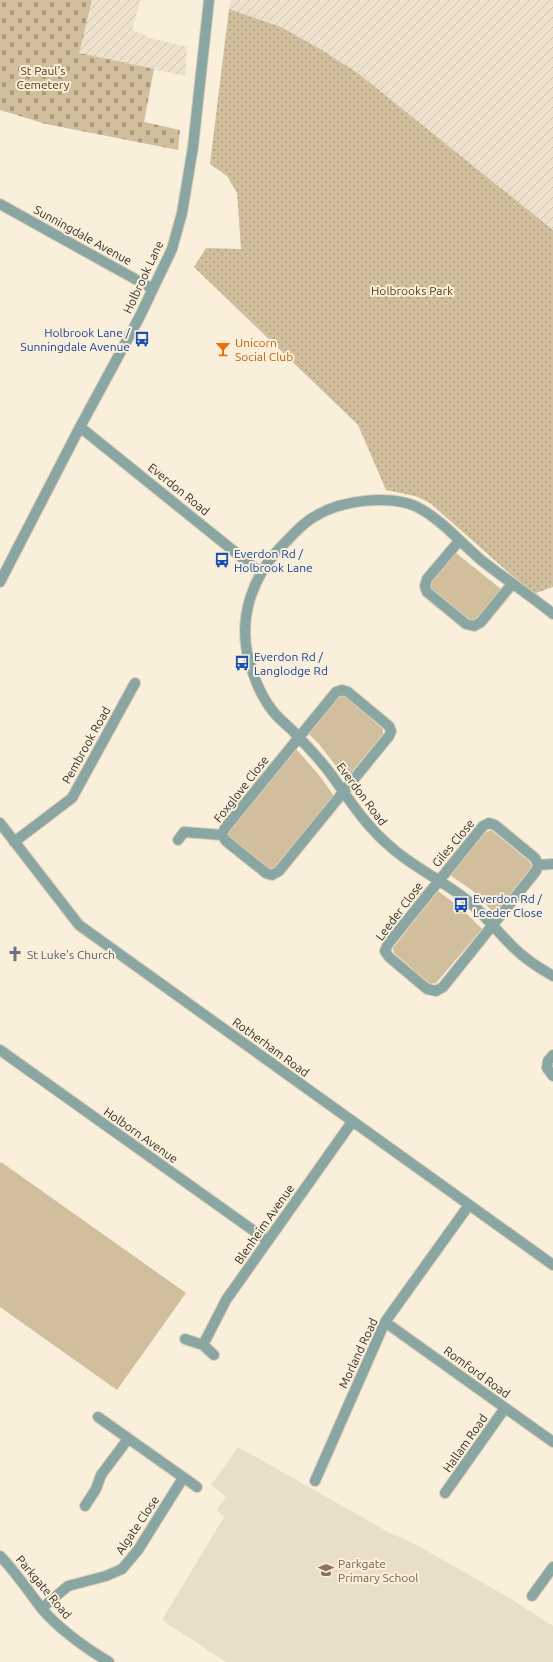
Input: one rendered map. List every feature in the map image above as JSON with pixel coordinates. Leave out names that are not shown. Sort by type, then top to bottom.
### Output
[{"type":"street","name":"Holbrook Lane","points":[[0,582],[153,289],[172,249],[182,214],[192,147],[209,0]]},
{"type":"street","name":"Sunningdale Avenue","points":[[0,204],[153,289]]},
{"type":"street","name":"Everdon Road","points":[[80,427],[261,573]]},
{"type":"street","name":"Everdon Road","points":[[553,614],[512,584],[431,516],[415,506],[401,502],[378,500],[360,501],[337,506],[320,513],[301,526],[275,554],[261,573],[252,592],[246,612],[247,651],[260,690],[271,710],[298,737],[327,770],[362,819],[377,836],[412,863],[475,906],[515,949],[553,976]]},
{"type":"street","points":[[459,541],[427,579],[425,586],[427,592],[466,624],[474,626],[482,622],[512,584]]},
{"type":"street","name":"Pembrook Road","points":[[14,842],[72,798],[135,683]]},
{"type":"street","name":"Foxglove Close","points":[[342,690],[348,692],[389,726],[390,731],[389,736],[279,871],[272,875],[266,873],[226,841],[222,835],[224,828],[298,737],[336,692],[342,690]]},
{"type":"street","name":"Rotherham Road","points":[[0,823],[79,926],[553,1266]]},
{"type":"street","name":"Giles Close","points":[[439,880],[483,826],[489,823],[496,825],[535,858],[538,865]]},
{"type":"street","points":[[178,840],[184,832],[222,835]]},
{"type":"street","points":[[492,925],[536,871],[538,865],[553,864]]},
{"type":"street","name":"Leeder Close","points":[[439,880],[388,944],[385,951],[389,957],[427,989],[436,991],[443,987],[492,925]]},
{"type":"street","name":"Holborn Avenue","points":[[0,1050],[268,1241]]},
{"type":"street","points":[[553,1055],[548,1061],[546,1068],[553,1076]]},
{"type":"street","name":"Blenheim Avenue","points":[[203,1345],[226,1300],[352,1122]]},
{"type":"street","name":"Morland Road","points":[[315,1482],[385,1322],[469,1205]]},
{"type":"street","name":"Romford Road","points":[[385,1322],[553,1442]]},
{"type":"street","points":[[185,1339],[203,1345],[214,1355]]},
{"type":"street","name":"Hallam Road","points":[[445,1493],[505,1408]]},
{"type":"street","points":[[98,1417],[197,1487]]},
{"type":"street","points":[[85,1506],[96,1489],[101,1474],[128,1439]]},
{"type":"street","name":"Algate Close","points":[[42,1608],[68,1586],[106,1576],[122,1569],[138,1550],[183,1478]]},
{"type":"street","name":"Parkgate Road","points":[[0,1556],[60,1628],[79,1643],[109,1662]]},
{"type":"street","points":[[532,1596],[553,1567]]},
{"type":"shaded area","points":[[92,0],[140,0],[132,31],[143,34],[149,38],[187,47],[185,76],[78,53]]},
{"type":"shaded area","points":[[231,0],[553,0],[553,230],[359,74],[322,50],[281,27],[229,9]]},
{"type":"shaded area","name":"Parkgate Primary School","points":[[238,1447],[388,1532],[415,1544],[506,1596],[553,1626],[553,1662],[226,1662],[162,1620],[224,1517],[217,1510],[226,1497],[211,1485]]},
{"type":"green space","name":"St Paul's Cemetery","points":[[0,0],[92,0],[79,53],[154,69],[144,122],[180,130],[178,150],[46,124],[0,110]]},
{"type":"green space","name":"Holbrooks Park","points":[[229,9],[281,27],[322,50],[359,74],[553,230],[553,587],[533,594],[430,503],[415,496],[386,490],[358,425],[194,267],[206,248],[241,249],[237,193],[227,176],[210,164]]},
{"type":"green space","points":[[456,553],[501,589],[476,620],[470,620],[431,588],[431,583]]},
{"type":"green space","points":[[340,696],[345,696],[383,729],[383,734],[346,779],[319,744],[309,734]]},
{"type":"green space","points":[[296,749],[319,775],[334,796],[274,868],[268,869],[229,837],[229,832]]},
{"type":"green space","points":[[491,830],[530,862],[532,867],[496,911],[493,912],[473,891],[450,875],[486,832]]},
{"type":"green space","points":[[438,891],[461,908],[482,929],[436,983],[430,984],[394,953],[393,948]]},
{"type":"green space","points":[[1,1162],[186,1293],[117,1390],[0,1307]]},
{"type":"place","name":"Holbrook Lane / Sunningdale Avenue","points":[[142,339]]},
{"type":"place","name":"Unicorn Social Club","points":[[223,349]]},
{"type":"place","name":"Everdon Rd / Holbrook Lane","points":[[222,560]]},
{"type":"place","name":"Everdon Rd / Langlodge Rd","points":[[242,663]]},
{"type":"place","name":"Everdon Rd / Leeder Close","points":[[461,905]]},
{"type":"place","name":"St Luke's Church","points":[[15,954]]},
{"type":"place","name":"Parkgate Primary School","points":[[326,1570]]}]
